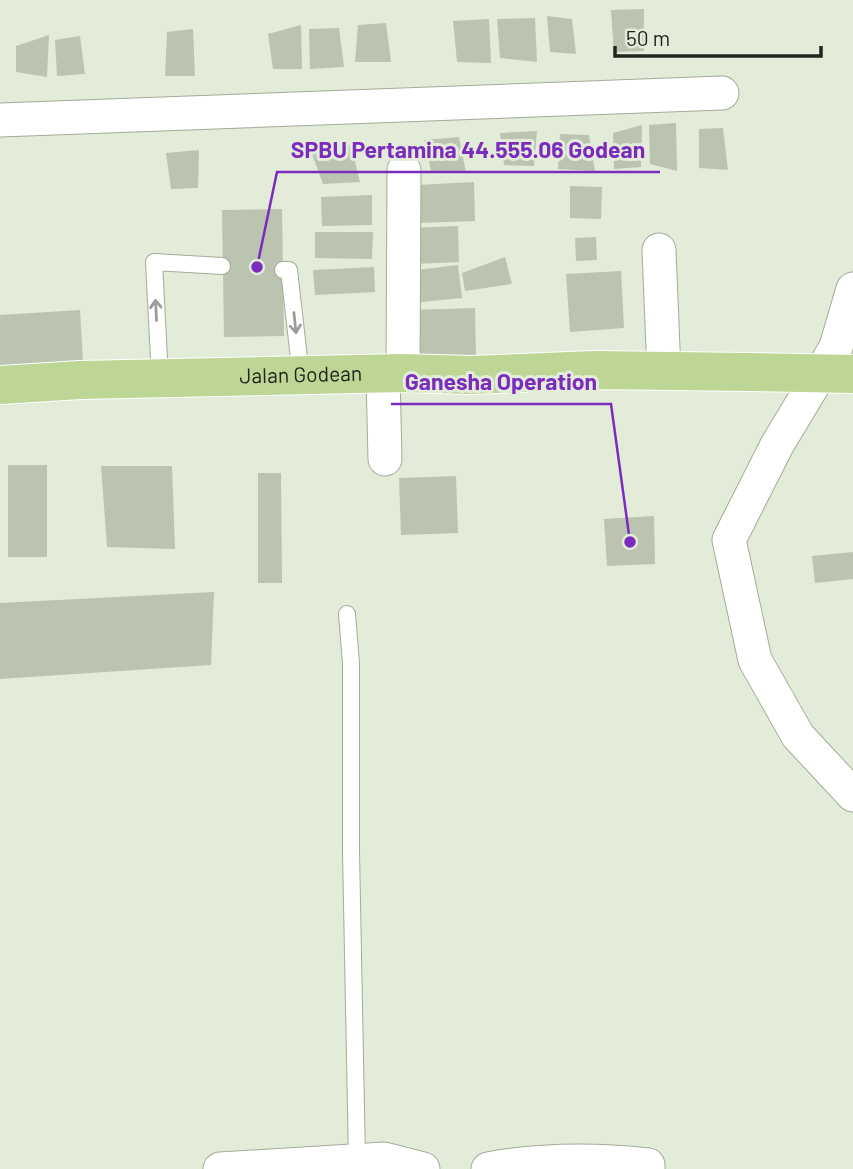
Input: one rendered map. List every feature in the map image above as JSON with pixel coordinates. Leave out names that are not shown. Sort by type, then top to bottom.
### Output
[{"type":"main road","name":"Jalan Godean","points":[[0,385],[160,378],[471,375],[594,370],[853,374]]},
{"type":"street","points":[[0,120],[722,93]]},
{"type":"street","points":[[384,459],[393,374],[404,170]]},
{"type":"street","points":[[659,250],[664,373]]},
{"type":"street","points":[[853,289],[836,347],[777,445],[729,540],[755,660],[798,736],[853,795]]},
{"type":"street","points":[[220,1169],[384,1159],[423,1169]]},
{"type":"street","points":[[488,1169],[559,1160],[648,1164],[649,1169]]},
{"type":"lane","points":[[160,378],[154,262],[222,266]]},
{"type":"lane","points":[[283,270],[289,270],[301,376]]},
{"type":"lane","points":[[347,614],[351,663],[351,850],[357,1161]]},
{"type":"building","points":[[644,9],[644,51],[614,52],[611,10]]},
{"type":"building","points":[[547,16],[572,19],[576,54],[550,52]]},
{"type":"building","points":[[535,18],[537,62],[500,58],[497,19]]},
{"type":"building","points":[[489,19],[491,63],[457,62],[453,21]]},
{"type":"building","points":[[386,23],[391,62],[355,62],[358,25]]},
{"type":"building","points":[[301,25],[302,69],[273,69],[268,34]]},
{"type":"building","points":[[339,28],[344,67],[310,69],[309,29]]},
{"type":"building","points":[[193,29],[195,76],[165,76],[167,32]]},
{"type":"building","points":[[49,35],[47,77],[16,72],[16,46]]},
{"type":"building","points":[[80,36],[85,74],[57,76],[55,40]]},
{"type":"building","points":[[676,123],[677,171],[650,164],[649,125]]},
{"type":"building","points":[[642,125],[641,167],[614,169],[613,133]]},
{"type":"building","points":[[723,128],[728,170],[699,168],[699,129]]},
{"type":"building","points":[[537,131],[534,166],[504,165],[500,133]]},
{"type":"building","points":[[560,134],[589,135],[595,171],[558,169]]},
{"type":"building","points":[[459,137],[466,173],[431,171],[424,140]]},
{"type":"building","points":[[351,145],[360,182],[323,184],[312,154]]},
{"type":"building","points":[[199,150],[198,188],[171,189],[166,153]]},
{"type":"building","points":[[474,182],[475,221],[418,223],[417,185]]},
{"type":"building","points":[[570,186],[602,187],[601,219],[570,218]]},
{"type":"building","points":[[372,195],[372,225],[322,226],[321,197]]},
{"type":"building","points":[[282,209],[284,336],[224,337],[222,210]]},
{"type":"building","points":[[458,226],[459,262],[414,264],[412,228]]},
{"type":"building","points":[[315,232],[373,232],[372,259],[315,258]]},
{"type":"building","points":[[596,237],[597,260],[576,261],[575,238]]},
{"type":"building","points":[[505,257],[512,284],[465,291],[462,273]]},
{"type":"building","points":[[458,265],[462,298],[411,303],[408,271]]},
{"type":"building","points":[[374,267],[375,292],[315,295],[313,270]]},
{"type":"building","points":[[621,271],[624,328],[570,332],[566,274]]},
{"type":"building","points":[[475,308],[476,357],[411,359],[410,310]]},
{"type":"building","points":[[80,310],[83,361],[0,366],[0,315]]},
{"type":"building","points":[[8,465],[47,465],[47,557],[8,557]]},
{"type":"building","points":[[101,466],[172,466],[175,549],[107,547]]},
{"type":"building","points":[[258,473],[281,473],[282,583],[258,583]]},
{"type":"building","points":[[456,476],[458,533],[401,535],[399,478]]},
{"type":"building","points":[[654,516],[655,564],[607,566],[604,519]]},
{"type":"building","points":[[853,552],[853,579],[815,583],[812,556]]},
{"type":"building","points":[[214,592],[211,665],[0,679],[0,603]]},
{"type":"place","name":"SPBU Pertamina 44.555.06 Godean","points":[[257,267]]},
{"type":"place","name":"Ganesha Operation","points":[[630,542]]}]
